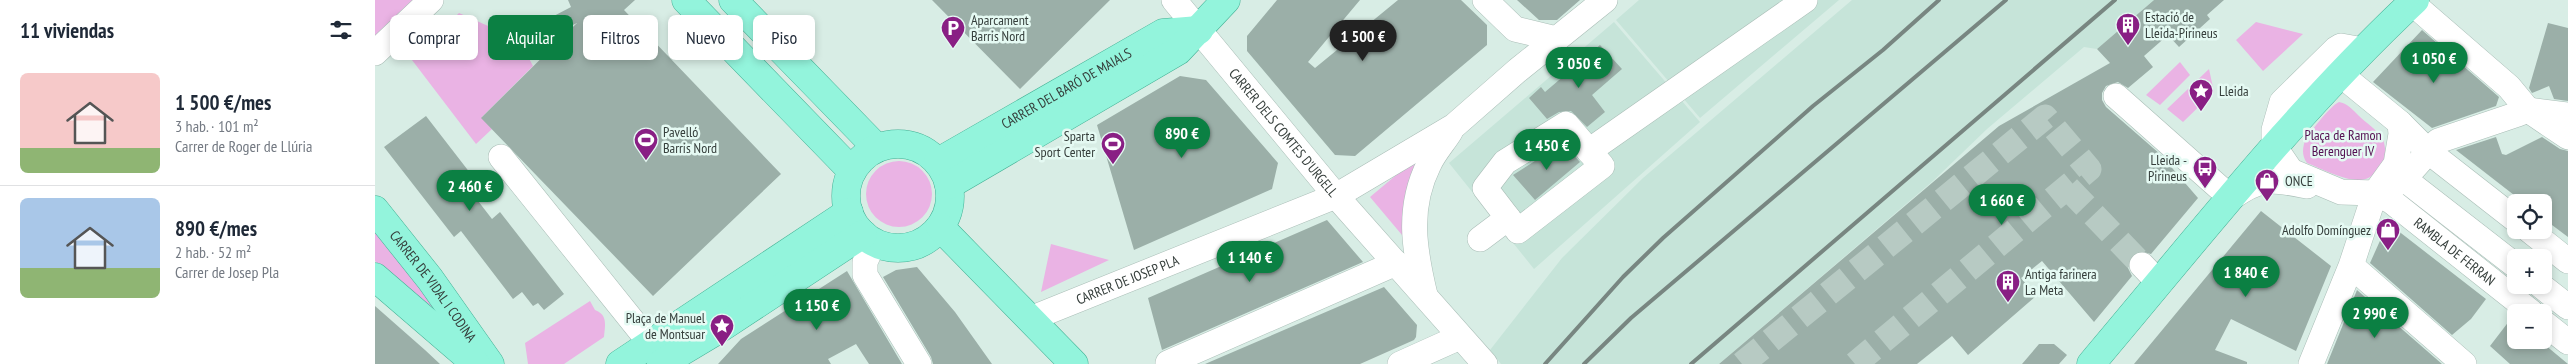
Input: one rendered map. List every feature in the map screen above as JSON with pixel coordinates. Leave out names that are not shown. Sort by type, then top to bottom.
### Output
[{"type":"main road","points":[[686,0],[852,171]]},
{"type":"main road","points":[[733,0],[877,148]]},
{"type":"main road","points":[[1199,30],[1226,0]]},
{"type":"main road","points":[[2091,364],[2150,274],[2231,198],[2340,74],[2413,1]]},
{"type":"main road","name":"CARRER DEL BARÓ DE MAIALS","points":[[943,173],[1163,33],[1199,30]]},
{"type":"main road","points":[[893,144],[910,145],[925,151],[943,173],[950,200],[947,214],[930,235],[897,248],[862,229],[846,198],[852,171],[863,157],[877,148],[893,144]]},
{"type":"main road","name":"CARRER DE VIDAL I CODINA","points":[[375,210],[430,279],[490,364]]},
{"type":"main road","points":[[620,364],[656,354],[862,229]]},
{"type":"main road","points":[[930,235],[1031,319],[1074,364]]},
{"type":"main road","points":[[930,235],[935,249],[994,303],[1052,364]]},
{"type":"main road","points":[[378,286],[476,364]]},
{"type":"street","points":[[375,54],[431,0]]},
{"type":"street","name":"CARRER DELS COMTES D'URGELL","points":[[1174,0],[1336,196],[1485,364]]},
{"type":"street","points":[[1426,297],[1415,254],[1414,210],[1429,164],[1454,126],[1518,70],[1605,0]]},
{"type":"street","points":[[1589,151],[1805,0]]},
{"type":"street","points":[[2413,1],[2509,87],[2528,110],[2568,137]]},
{"type":"street","points":[[1502,10],[1557,39]]},
{"type":"street","points":[[1502,10],[1518,70]]},
{"type":"street","points":[[2363,50],[2340,47],[2313,71],[2280,106],[2274,125],[2275,146],[2291,171],[2349,193],[2375,193],[2397,185],[2438,141],[2528,110],[2568,115]]},
{"type":"street","points":[[2313,71],[2340,74],[2400,123],[2429,152],[2507,213]]},
{"type":"street","points":[[2116,96],[2231,198],[2249,185],[2266,180],[2285,180],[2311,187],[2327,186]]},
{"type":"street","points":[[2311,364],[2353,268],[2375,193],[2395,164],[2401,134],[2400,123]]},
{"type":"street","points":[[1565,124],[1589,151],[1602,166],[1518,231],[1485,188],[1505,162],[1565,124]]},
{"type":"street","name":"CARRER DE JOSEP PLA","points":[[1031,319],[1336,196],[1454,126]]},
{"type":"street","points":[[501,157],[656,354]]},
{"type":"street","name":"RAMBLA DE FERRAN","points":[[2408,182],[2507,259]]},
{"type":"street","name":"RAMBLA DE FERRAN","points":[[2375,193],[2391,201],[2521,304]]},
{"type":"street","points":[[1480,240],[1508,218]]},
{"type":"street","points":[[862,229],[865,275],[919,364]]},
{"type":"street","points":[[2540,239],[2568,261]]},
{"type":"street","points":[[1168,363],[1396,263]]},
{"type":"street","points":[[2353,268],[2464,364]]},
{"type":"street","points":[[2552,294],[2568,306]]},
{"type":"street","points":[[2552,329],[2568,342]]},
{"type":"street","points":[[1400,364],[1460,337]]},
{"type":"shaded area","points":[[1639,0],[1839,0],[1700,118],[1616,20]]},
{"type":"shaded area","points":[[1852,0],[2154,0],[2097,49],[2084,47],[1987,129],[1933,181],[1719,364],[1501,364],[1490,350],[1562,258],[1643,178]]},
{"type":"shaded area","points":[[1614,22],[1700,122],[1534,269],[1449,163]]},
{"type":"green space","points":[[375,0],[419,0],[404,15],[390,15],[390,29],[375,44]]},
{"type":"green space","points":[[478,21],[488,26],[488,60],[530,60],[533,66],[482,117],[492,129],[476,144],[412,60],[478,60]]},
{"type":"green space","points":[[2256,22],[2303,34],[2263,71],[2236,40]]},
{"type":"green space","points":[[2180,62],[2190,75],[2160,105],[2146,95]]},
{"type":"green space","points":[[2209,69],[2214,92],[2183,122],[2167,109]]},
{"type":"green space","name":"Plaça de Ramon Berenguer IV","points":[[2339,102],[2352,109],[2383,140],[2385,155],[2383,162],[2375,174],[2369,178],[2355,180],[2331,173],[2307,163],[2303,154],[2304,144],[2314,128],[2325,114]]},
{"type":"green space","points":[[1419,156],[1402,235],[1370,197]]},
{"type":"green space","points":[[899,161],[911,164],[922,171],[929,182],[932,194],[929,206],[922,217],[911,224],[899,227],[887,224],[876,217],[869,206],[866,194],[869,182],[876,171],[887,164]]},
{"type":"green space","points":[[375,222],[446,314],[439,320],[375,261]]},
{"type":"green space","points":[[1051,244],[1109,260],[1041,292]]},
{"type":"green space","points":[[590,301],[595,310],[604,318],[604,337],[564,364],[528,364],[525,343]]},
{"type":"building","name":"Pavelló Barris Nord","points":[[568,0],[635,0],[624,10],[629,15],[583,15],[583,60],[658,60],[658,46],[668,56],[668,60],[672,60],[781,174],[653,296],[481,118],[540,60],[573,60],[573,27],[577,23],[573,25],[573,15],[556,15],[571,7]]},
{"type":"building","points":[[932,0],[1110,0],[1020,89]]},
{"type":"building","points":[[1277,0],[1360,0],[1308,62],[1315,68],[1398,0],[1461,0],[1487,25],[1487,45],[1355,156],[1335,155],[1247,51],[1247,36]]},
{"type":"building","points":[[1517,0],[1580,0],[1557,20],[1539,20]]},
{"type":"building","points":[[2154,0],[2224,0],[2207,15],[2210,19],[2179,47],[2168,35],[2144,56],[2153,67],[2128,88],[2118,82],[2106,86],[2102,93],[2102,100],[2106,107],[2160,154],[2198,198],[2151,254],[2139,251],[2132,255],[2128,268],[2132,276],[2094,322],[2042,261],[2021,278],[2036,296],[1968,355],[1952,336],[1917,364],[1719,364],[1999,126],[2110,63],[2097,49]]},
{"type":"building","points":[[2548,23],[2568,28],[2568,101],[2554,99],[2549,86],[2532,93],[2529,88]]},
{"type":"building","points":[[2422,30],[2499,97],[2496,106],[2432,128],[2373,82]]},
{"type":"building","points":[[1600,45],[1622,69],[1592,95],[1605,112],[1587,127],[1571,111],[1559,112],[1547,119],[1529,98],[1541,87],[1545,92]]},
{"type":"building","points":[[1180,76],[1206,80],[1278,163],[1272,189],[1134,250],[1097,125]]},
{"type":"building","points":[[426,116],[484,191],[475,197],[492,219],[500,212],[564,294],[544,310],[538,303],[533,306],[522,292],[513,299],[461,231],[454,237],[384,147]]},
{"type":"building","points":[[2496,137],[2502,154],[2506,155],[2542,137],[2560,149],[2568,151],[2568,237],[2552,225],[2552,194],[2513,194],[2456,150]]},
{"type":"building","points":[[1563,143],[1580,162],[1535,200],[1513,175]]},
{"type":"building","points":[[2261,211],[2331,266],[2296,351],[2231,319],[2215,350],[2247,362],[2247,364],[2134,364]]},
{"type":"building","points":[[1327,220],[1363,262],[1162,350],[1148,298]]},
{"type":"building","points":[[2388,223],[2486,299],[2471,319],[2452,335],[2370,263]]},
{"type":"building","points":[[917,267],[955,312],[992,364],[933,364],[931,357],[883,277],[896,270]]},
{"type":"building","points":[[847,271],[902,364],[869,364],[856,344],[828,359],[831,364],[718,364],[741,339]]},
{"type":"building","points":[[1384,287],[1417,325],[1416,337],[1414,340],[1360,364],[1205,364]]},
{"type":"building","points":[[2357,290],[2442,364],[2327,364]]},
{"type":"building","points":[[375,306],[425,350],[440,364],[375,364]]},
{"type":"building","points":[[2507,324],[2507,349],[2550,349],[2568,364],[2510,364],[2490,346]]},
{"type":"building","points":[[2039,344],[2054,344],[2067,355],[2059,364],[2022,364]]},
{"type":"tunnel","points":[[1742,364],[2045,117],[2089,169],[1855,364]]},
{"type":"tunnel","points":[[2068,188],[2142,265]]},
{"type":"railway","points":[[1545,364],[1623,277],[1663,238],[1813,106],[1883,50],[1939,0]]},
{"type":"railway","points":[[1584,364],[1631,318],[2006,0]]},
{"type":"railway","points":[[1691,364],[2115,0]]},
{"type":"place","name":"Estació de Lleida-Pirineus","points":[[2128,46]]},
{"type":"place","name":"Aparcament Barris Nord","points":[[953,49]]},
{"type":"place","name":"Lleida","points":[[2201,112]]},
{"type":"place","name":"Pavelló Barris Nord","points":[[646,161]]},
{"type":"place","name":"Sparta Sport Center","points":[[1113,165]]},
{"type":"place","name":"Lleida - Pirineus","points":[[2205,189]]},
{"type":"place","name":"ONCE","points":[[2267,202]]},
{"type":"place","name":"Adolfo Domínguez","points":[[2388,251]]},
{"type":"place","name":"Antiga farinera La Meta","points":[[2008,303]]},
{"type":"place","name":"Plaça de Manuel de Montsuar","points":[[722,347]]}]
